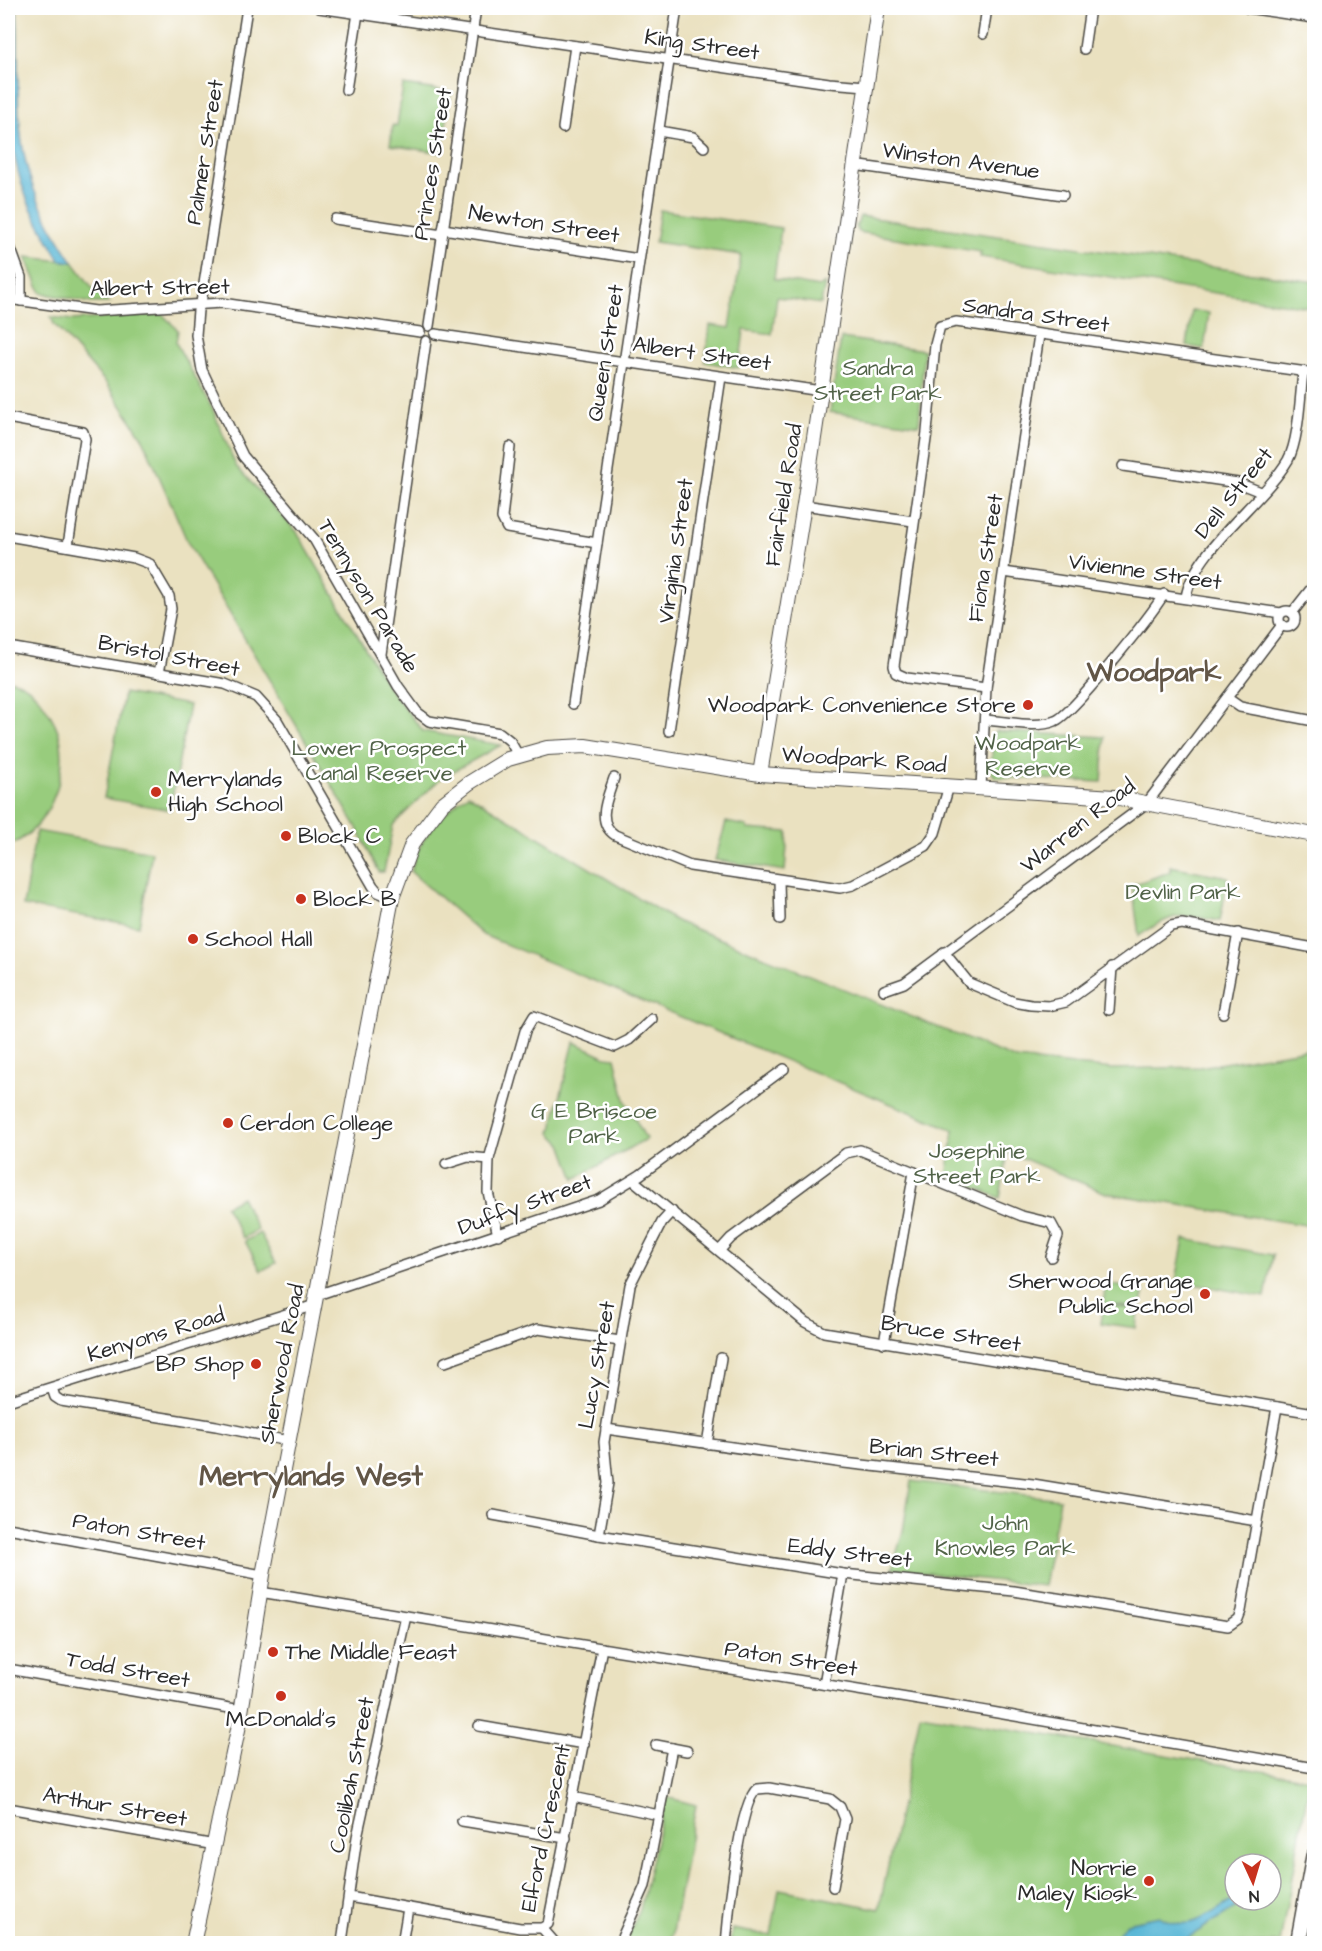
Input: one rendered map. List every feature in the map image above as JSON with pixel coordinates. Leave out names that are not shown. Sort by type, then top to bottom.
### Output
[{"type":"highway","points":[[1298,1944],[1314,1856]]},
{"type":"main road","name":"Fairfield Road","points":[[760,774],[804,505],[878,8]]},
{"type":"main road","name":"Woodpark Road","points":[[516,752],[585,746],[760,774],[1102,796],[1314,835]]},
{"type":"main road","name":"Sherwood Road","points":[[194,1944],[241,1710],[263,1575],[392,898],[396,862],[425,818],[468,783],[516,752]]},
{"type":"street","name":"Palmer Street","points":[[201,303],[247,8]]},
{"type":"street","name":"King Street","points":[[319,8],[829,83],[866,86]]},
{"type":"street","name":"Princes Street","points":[[432,330],[443,232],[476,8]]},
{"type":"street","name":"Queen Street","points":[[573,704],[677,8]]},
{"type":"street","points":[[983,34],[987,8]]},
{"type":"street","points":[[1084,49],[1090,8]]},
{"type":"street","points":[[1247,8],[1314,18]]},
{"type":"street","points":[[346,90],[358,13]]},
{"type":"street","points":[[562,128],[575,46]]},
{"type":"street","points":[[658,131],[693,137],[704,147]]},
{"type":"street","name":"Winston Avenue","points":[[854,165],[1063,195]]},
{"type":"street","name":"Newton Street","points":[[335,219],[639,258]]},
{"type":"street","points":[[8,241],[21,277],[21,301]]},
{"type":"street","name":"Albert Street","points":[[8,299],[96,311],[222,303],[420,332]]},
{"type":"street","name":"Tennyson Parade","points":[[201,303],[198,310],[196,335],[202,370],[243,456],[314,539],[398,686],[417,712],[429,721],[500,733],[516,752]]},
{"type":"street","name":"Sandra Street","points":[[986,688],[907,678],[896,673],[894,660],[927,432],[934,345],[940,326],[950,322],[1314,373]]},
{"type":"street","name":"Albert Street","points":[[432,330],[624,363],[821,391]]},
{"type":"street","points":[[432,330],[431,341],[421,338],[420,332],[432,330]]},
{"type":"street","name":"Fiona Street","points":[[981,788],[986,688],[1039,335]]},
{"type":"street","points":[[381,654],[426,341]]},
{"type":"street","name":"Dell Street","points":[[1186,597],[1190,584],[1215,546],[1285,464],[1291,453],[1303,373]]},
{"type":"street","name":"Virginia Street","points":[[669,731],[721,377]]},
{"type":"street","points":[[8,418],[83,432],[85,439],[68,545]]},
{"type":"street","points":[[510,447],[502,518],[504,526],[597,543]]},
{"type":"street","points":[[1123,466],[1238,483],[1261,492]]},
{"type":"street","points":[[804,505],[913,521]]},
{"type":"street","points":[[8,536],[68,545],[144,560],[150,564],[170,596],[171,609],[159,673]]},
{"type":"street","name":"Vivienne Street","points":[[1004,572],[1186,597],[1281,613]]},
{"type":"street","points":[[1292,613],[1286,611],[1281,613],[1279,620],[1282,625],[1289,627],[1294,624],[1292,613],[1314,585]]},
{"type":"street","points":[[985,720],[1039,723],[1060,718],[1124,647],[1164,594]]},
{"type":"street","name":"Warren Road","points":[[884,990],[904,983],[1147,803],[1282,625]]},
{"type":"street","name":"Bristol Street","points":[[8,647],[225,684],[245,691],[264,703],[277,720],[373,886],[378,892],[392,898]]},
{"type":"street","points":[[1227,698],[1240,707],[1314,721]]},
{"type":"street","points":[[614,777],[604,815],[606,828],[615,836],[690,866],[846,888],[919,852],[935,833],[949,786]]},
{"type":"street","points":[[779,880],[780,919]]},
{"type":"street","points":[[944,952],[969,983],[1014,1002],[1049,1006],[1066,1002],[1171,927],[1182,924],[1314,948]]},
{"type":"street","points":[[1223,1013],[1238,933]]},
{"type":"street","points":[[1109,1010],[1112,967]]},
{"type":"street","points":[[498,1235],[488,1192],[489,1159],[525,1030],[534,1016],[615,1047],[629,1040],[652,1019]]},
{"type":"street","name":"Duffy Street","points":[[316,1300],[594,1203],[633,1180],[784,1069]]},
{"type":"street","points":[[720,1250],[731,1238],[848,1152],[864,1151],[1022,1216],[1051,1223],[1058,1236],[1051,1257]]},
{"type":"street","points":[[446,1164],[468,1158],[489,1159]]},
{"type":"street","points":[[884,1343],[914,1172]]},
{"type":"street","name":"Bruce Street","points":[[633,1180],[817,1330],[1314,1413]]},
{"type":"street","name":"Lucy Street","points":[[599,1535],[608,1484],[603,1446],[630,1284],[662,1222],[672,1212]]},
{"type":"street","name":"Kenyons Road","points":[[8,1401],[316,1300]]},
{"type":"street","points":[[445,1362],[538,1329],[620,1341]]},
{"type":"street","points":[[707,1444],[721,1358]]},
{"type":"street","points":[[52,1388],[55,1397],[61,1401],[216,1426],[288,1441]]},
{"type":"street","name":"Eddy Street","points":[[493,1515],[599,1535],[843,1574],[1014,1591],[1228,1626],[1240,1616],[1277,1407]]},
{"type":"street","name":"Brian Street","points":[[606,1429],[707,1444],[1033,1484],[1257,1521]]},
{"type":"street","name":"Paton Street","points":[[8,1528],[263,1575]]},
{"type":"street","points":[[824,1684],[843,1574]]},
{"type":"street","name":"Paton Street","points":[[260,1592],[824,1684],[1314,1768]]},
{"type":"street","name":"Coolibah Street","points":[[342,1942],[359,1826],[406,1616]]},
{"type":"street","name":"Elford Crescent","points":[[350,1897],[520,1928],[542,1928],[551,1919],[602,1648]]},
{"type":"street","name":"Todd Street","points":[[8,1669],[241,1710]]},
{"type":"street","points":[[479,1726],[584,1744]]},
{"type":"street","points":[[656,1745],[687,1751]]},
{"type":"street","points":[[619,1944],[645,1886],[672,1748]]},
{"type":"street","points":[[726,1944],[732,1883],[752,1789],[770,1788],[830,1799],[841,1808],[845,1823],[833,1887]]},
{"type":"street","points":[[573,1797],[659,1815]]},
{"type":"street","points":[[841,1808],[850,1802]]},
{"type":"street","name":"Arthur Street","points":[[8,1808],[215,1845]]},
{"type":"street","points":[[462,1821],[566,1838]]},
{"type":"street","points":[[402,1944],[408,1908]]},
{"type":"street","points":[[542,1928],[556,1944]]},
{"type":"green space","points":[[403,85],[451,92],[442,153],[390,145],[393,125],[397,126]]},
{"type":"green space","points":[[660,210],[781,228],[774,279],[819,287],[825,283],[821,304],[777,297],[772,334],[744,330],[739,368],[705,362],[710,325],[730,328],[741,255],[655,242]]},
{"type":"green space","points":[[860,216],[1314,282],[1314,308],[980,257],[981,252],[859,232],[856,227]]},
{"type":"green space","points":[[26,257],[73,262],[94,290],[110,303],[91,303],[41,293]]},
{"type":"green space","points":[[1192,310],[1209,313],[1204,349],[1187,346]]},
{"type":"green space","name":"Lower Prospect Canal Reserve","points":[[162,314],[178,330],[176,343],[213,410],[236,466],[297,532],[388,687],[423,731],[501,745],[441,778],[393,825],[384,872],[379,872],[356,826],[188,543],[142,437],[107,384],[54,324],[51,317],[72,320]]},
{"type":"green space","name":"Sandra Street Park","points":[[841,338],[924,350],[919,425],[830,412]]},
{"type":"green space","points":[[8,680],[24,685],[41,701],[57,729],[62,754],[58,786],[44,816],[22,838],[8,846]]},
{"type":"green space","points":[[124,693],[189,705],[170,810],[104,798]]},
{"type":"green space","name":"Woodpark Reserve","points":[[996,731],[1105,737],[1102,782],[995,777],[991,771],[993,735]]},
{"type":"green space","name":"Lower Prospect Canal Reserve","points":[[468,794],[676,921],[1016,1059],[1113,1069],[1200,1067],[1314,1048],[1314,1205],[1311,1226],[1106,1193],[1008,1152],[1000,1198],[947,1176],[954,1130],[483,935],[411,872],[419,848],[432,828]]},
{"type":"green space","points":[[726,822],[747,826],[747,829],[788,832],[785,871],[715,860]]},
{"type":"green space","points":[[36,831],[152,852],[139,926],[23,906]]},
{"type":"green space","name":"Devlin Park","points":[[1170,866],[1228,877],[1220,921],[1186,916],[1177,917],[1139,936],[1132,885],[1170,872]]},
{"type":"green space","name":"G E Briscoe Park","points":[[574,1042],[606,1057],[615,1058],[625,1100],[646,1139],[575,1179],[562,1144],[551,1133]]},
{"type":"green space","points":[[241,1197],[258,1230],[243,1238],[225,1206]]},
{"type":"green space","points":[[260,1233],[276,1263],[261,1271],[245,1241]]},
{"type":"green space","points":[[1184,1239],[1273,1255],[1265,1297],[1176,1281]]},
{"type":"green space","points":[[1106,1284],[1144,1290],[1140,1309],[1103,1303]]},
{"type":"green space","points":[[1104,1305],[1138,1310],[1136,1328],[1101,1323]]},
{"type":"green space","name":"John Knowles Park","points":[[911,1481],[1060,1499],[1044,1586],[892,1569],[903,1531]]},
{"type":"green space","points":[[920,1714],[1310,1779],[1280,1943],[730,1944],[732,1929],[771,1936],[779,1889],[879,1909]]},
{"type":"green space","points":[[666,1797],[696,1805],[671,1943],[624,1944],[640,1910]]},
{"type":"water","points":[[8,8],[16,8],[17,11],[20,125],[29,176],[45,214],[73,262],[60,260],[34,215],[19,176],[8,105]]},
{"type":"water","points":[[1223,1906],[1223,1912],[1228,1912],[1180,1943],[1168,1938],[1157,1943],[1123,1943],[1119,1932],[1127,1923],[1159,1916],[1170,1921],[1189,1923]]},
{"type":"place","name":"Woodpark Convenience Store","points":[[1028,705]]},
{"type":"place","name":"Merrylands High School","points":[[156,792]]},
{"type":"place","name":"Block C","points":[[286,836]]},
{"type":"place","name":"Block B","points":[[301,899]]},
{"type":"place","name":"School Hall","points":[[193,939]]},
{"type":"place","name":"Cerdon College","points":[[228,1123]]},
{"type":"place","name":"Sherwood Grange Public School","points":[[1205,1294]]},
{"type":"place","name":"BP Shop","points":[[256,1364]]},
{"type":"place","name":"The Middle Feast","points":[[273,1652]]},
{"type":"place","name":"McDonald's","points":[[281,1696]]},
{"type":"place","name":"Norrie Maley Kiosk","points":[[1149,1881]]},
{"type":"district","name":"Woodpark","points":[[1154,672]]},
{"type":"district","name":"Merrylands West","points":[[311,1476]]},
{"type":"park label","name":"Josephine Street Park","points":[[977,1164]]}]
